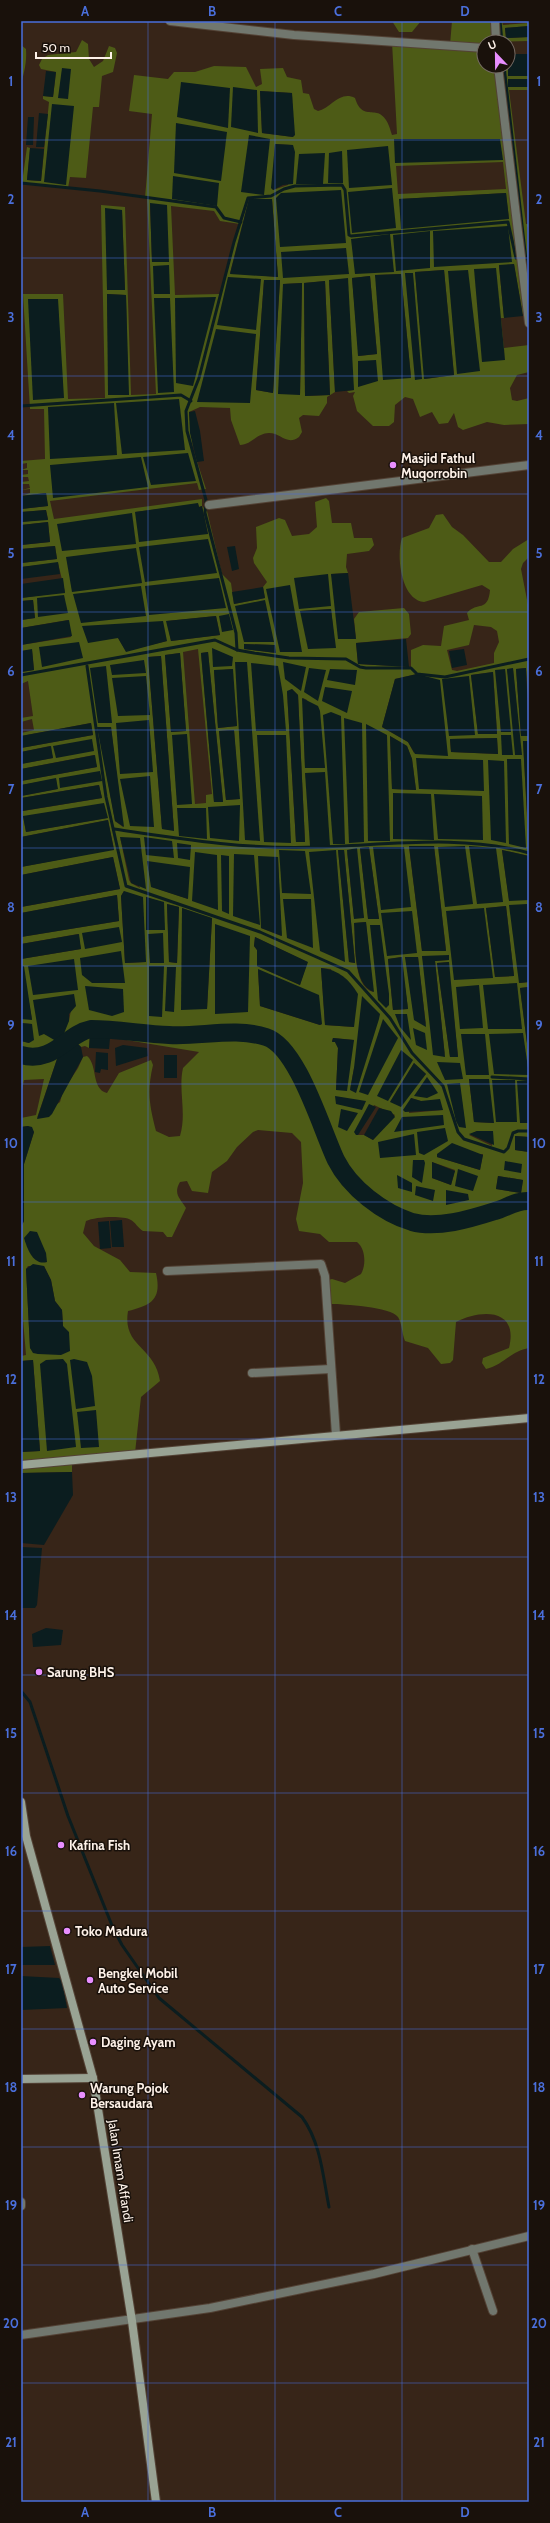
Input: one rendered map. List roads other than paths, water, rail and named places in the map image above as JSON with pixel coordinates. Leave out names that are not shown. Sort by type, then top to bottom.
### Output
[{"type":"street","points":[[170,21],[294,35],[476,47]]},
{"type":"street","points":[[495,21],[496,34]]},
{"type":"street","points":[[499,74],[529,323]]},
{"type":"street","points":[[209,505],[529,465]]},
{"type":"street","points":[[167,1271],[322,1264],[325,1276],[336,1435]]},
{"type":"street","points":[[252,1373],[331,1369]]},
{"type":"street","points":[[21,1464],[529,1418]]},
{"type":"street","name":"Jalan Imam Affandi","points":[[21,1802],[26,1836],[93,2078],[132,2321],[156,2502]]},
{"type":"street","points":[[21,2079],[93,2078]]},
{"type":"street","points":[[21,2336],[132,2321],[290,2292],[529,2236]]},
{"type":"street","points":[[472,2249],[493,2311]]},
{"type":"waterway","points":[[500,21],[501,34]]},
{"type":"waterway","points":[[505,74],[528,278]]},
{"type":"waterway","points":[[21,183],[100,191],[216,207],[224,218],[241,222]]},
{"type":"waterway","points":[[237,650],[236,633],[205,513],[206,500],[187,431],[186,411],[199,378],[234,242],[248,198],[271,196],[284,189],[295,186],[342,185],[345,190],[349,235],[351,236],[508,222],[516,258]]},
{"type":"waterway","points":[[528,282],[529,289]]},
{"type":"waterway","points":[[21,406],[181,395],[191,401]]},
{"type":"waterway","points":[[21,675],[215,640],[237,650],[254,653],[289,658],[346,659],[360,667],[411,668],[417,674],[445,677],[529,659]]},
{"type":"waterway","points":[[87,666],[106,797],[126,886],[260,932],[348,971],[390,1018],[412,1053],[443,1086],[458,1132],[464,1139],[504,1152],[508,1148],[513,1133],[518,1131],[529,1131]]},
{"type":"waterway","points":[[114,829],[216,843],[267,847],[318,847],[451,842],[503,847],[529,853]]},
{"type":"waterway","points":[[21,1055],[32,1057],[51,1052],[74,1036],[91,1029],[169,1035],[230,1032],[254,1034],[266,1037],[278,1044],[299,1073],[308,1091],[336,1160],[342,1170],[359,1190],[379,1206],[412,1222],[422,1224],[443,1224],[464,1220],[499,1210],[516,1203],[529,1201]]},
{"type":"waterway","points":[[492,1077],[529,1079]]},
{"type":"waterway","points":[[21,1691],[30,1702],[68,1816],[113,1928],[122,1945],[159,1998],[302,2117],[317,2149],[323,2172],[329,2207]]},
{"type":"place","name":"Masjid Fathul Muqorrobin","points":[[393,465]]},
{"type":"place","name":"Sarung BHS","points":[[39,1672]]},
{"type":"place","name":"Kafina Fish","points":[[61,1845]]},
{"type":"place","name":"Toko Madura","points":[[67,1931]]},
{"type":"place","name":"Bengkel Mobil Auto Service","points":[[90,1980]]},
{"type":"place","name":"Daging Ayam","points":[[93,2042]]},
{"type":"place","name":"Warung Pojok Bersaudara","points":[[82,2095]]}]
